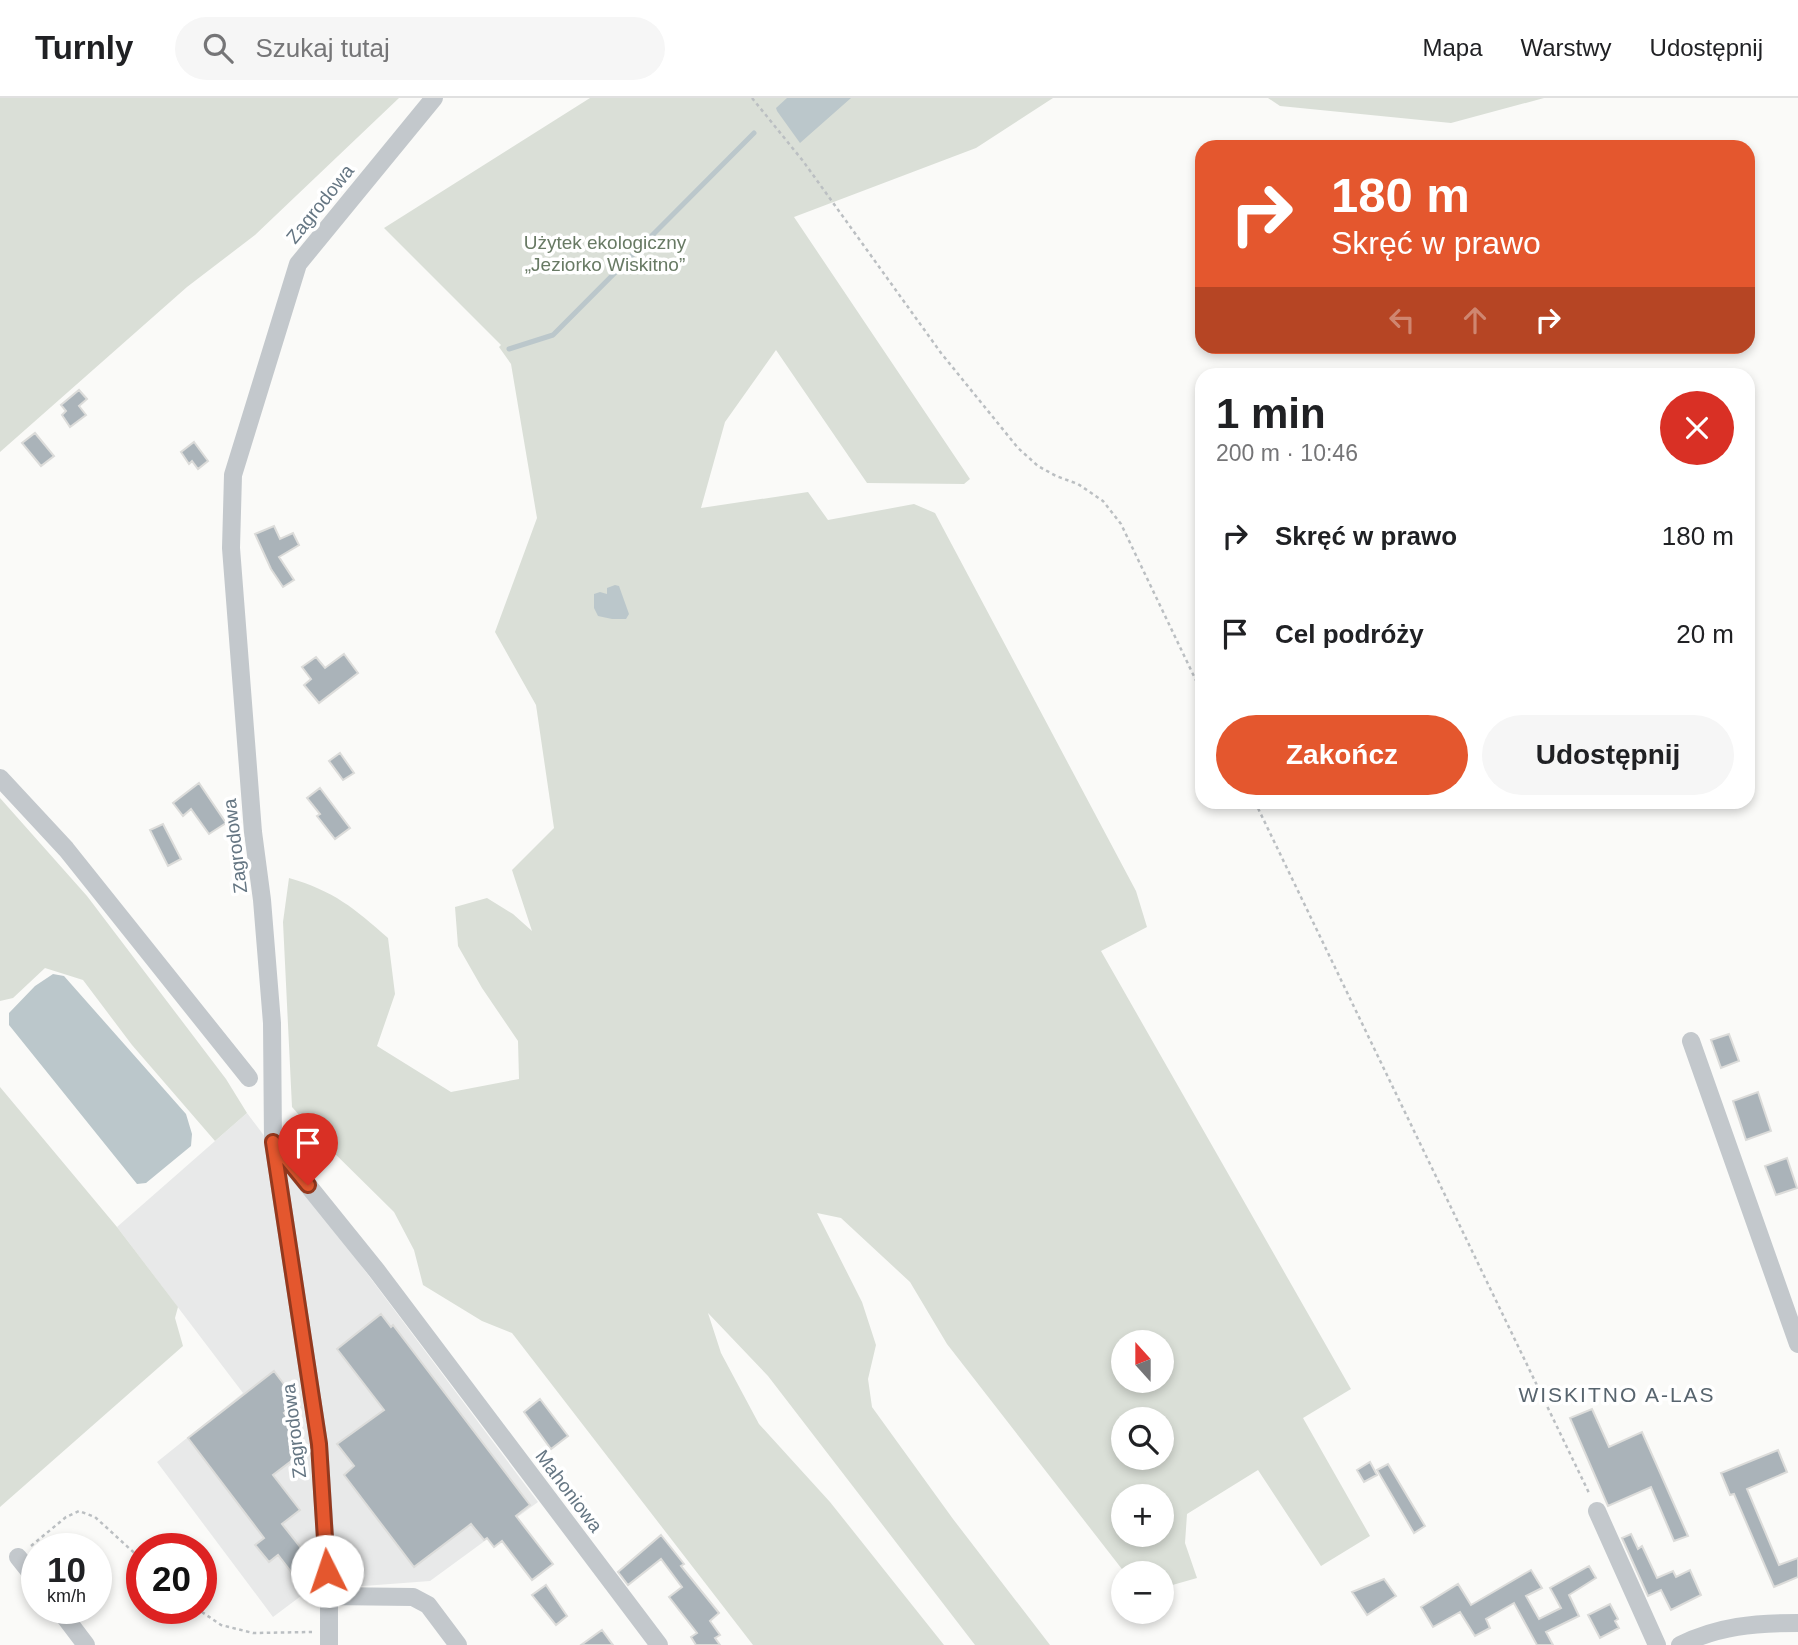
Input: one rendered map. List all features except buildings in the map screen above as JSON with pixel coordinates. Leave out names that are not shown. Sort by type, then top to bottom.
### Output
[{"type":"street","name":"Zagrodowa","points":[[329,1639],[329,1596],[319,1444],[273,1142],[272,1023],[262,900],[253,832],[231,548],[233,475],[298,264],[434,98]]},
{"type":"street","points":[[0,778],[66,849],[249,1079]]},
{"type":"street","points":[[1691,1041],[1798,1344]]},
{"type":"street","name":"Mahoniowa","points":[[273,1142],[377,1271],[659,1645]]},
{"type":"street","points":[[1597,1511],[1657,1645]]},
{"type":"street","points":[[18,1557],[21,1561]]},
{"type":"street","points":[[329,1596],[413,1597],[428,1605],[458,1645]]},
{"type":"street","points":[[1680,1645],[1704,1633],[1743,1625],[1798,1623]]},
{"type":"street","points":[[70,1624],[86,1645]]},
{"type":"path","points":[[752,98],[803,161],[941,353],[1017,448],[1038,466],[1078,484],[1103,501],[1121,524],[1195,678]]},
{"type":"path","points":[[1258,809],[1569,1448],[1597,1511]]},
{"type":"path","points":[[18,1557],[66,1517],[79,1511],[94,1517],[126,1546]]},
{"type":"path","points":[[217,1622],[253,1633],[329,1639]]},
{"type":"shaded area","points":[[787,98],[851,98],[800,143],[776,108]]},
{"type":"shaded area","points":[[619,586],[629,614],[626,619],[598,616],[594,608],[594,594],[607,594],[607,588]]},
{"type":"shaded area","points":[[53,974],[64,976],[186,1114],[192,1134],[191,1146],[146,1183],[137,1184],[9,1025],[9,1013],[35,986]]},
{"type":"shaded area","points":[[247,1113],[538,1502],[430,1581],[337,1588],[301,1596],[273,1617],[217,1542],[217,1533],[210,1533],[157,1462],[243,1393],[117,1227]]},
{"type":"green space","points":[[0,98],[399,98],[255,235],[187,287],[0,452]]},
{"type":"green space","name":"Użytek ekologiczny „Jeziorko Wiskitno”","points":[[590,98],[1053,98],[976,148],[794,217],[970,479],[964,484],[867,483],[776,350],[725,422],[701,508],[808,492],[828,520],[914,504],[935,513],[1136,891],[1147,927],[1101,951],[1351,1389],[1303,1418],[1370,1536],[1321,1566],[1258,1470],[1187,1514],[1185,1543],[1197,1578],[1174,1585],[1174,1561],[1116,1561],[947,1344],[910,1282],[841,1218],[817,1213],[862,1302],[876,1345],[868,1379],[872,1407],[953,1519],[1050,1645],[975,1645],[768,1376],[708,1313],[721,1353],[759,1424],[830,1502],[944,1645],[753,1645],[512,1333],[482,1321],[423,1285],[414,1250],[394,1212],[320,1139],[292,1107],[283,922],[289,878],[319,889],[343,902],[388,938],[395,994],[377,1046],[451,1092],[519,1079],[518,1041],[482,988],[458,946],[455,907],[487,898],[513,914],[532,931],[512,870],[554,828],[536,705],[495,632],[537,518],[511,364],[499,347],[501,345],[384,228]]},
{"type":"green space","points":[[1268,98],[1544,98],[1451,123],[1280,106]]},
{"type":"green space","points":[[0,798],[87,896],[226,1079],[247,1113],[215,1141],[132,1045],[83,980],[45,968],[13,998],[0,1001]]},
{"type":"green space","points":[[0,1087],[117,1227],[178,1307],[175,1318],[183,1346],[0,1507]]},
{"type":"waterway","points":[[509,349],[553,335],[754,133]]},
{"type":"district","name":"WISKITNO A-LAS","points":[[1617,1394]]},
{"type":"route","points":[[308,1185],[273,1142],[319,1444],[327,1571]]}]
